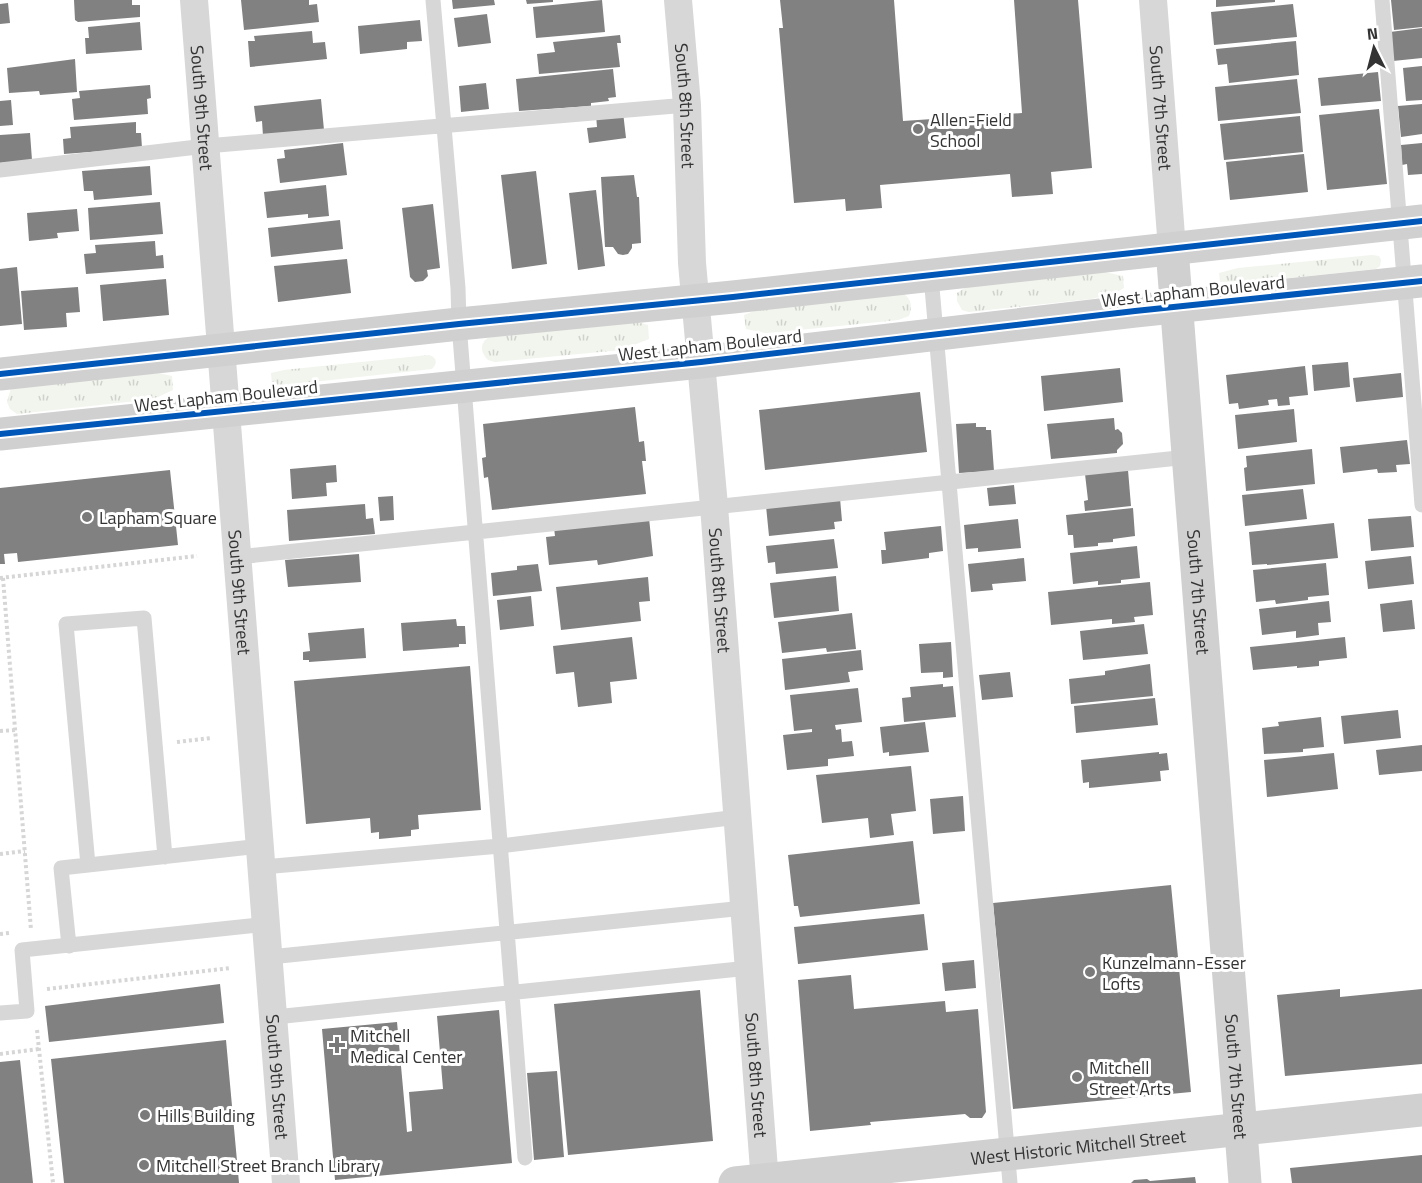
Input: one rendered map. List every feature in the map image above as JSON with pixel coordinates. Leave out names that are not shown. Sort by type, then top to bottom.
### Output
[{"type":"street","name":"South 9th Street","points":[[195,0],[286,1183]]},
{"type":"street","name":"South 8th Street","points":[[678,0],[687,105],[692,263],[714,506],[749,968],[755,1182]]},
{"type":"street","name":"South 7th Street","points":[[1153,0],[1245,1183]]},
{"type":"street","points":[[0,374],[931,276],[1411,222]]},
{"type":"street","name":"West Lapham Boulevard","points":[[0,434],[701,362],[1413,282]]},
{"type":"street","name":"West Historic Mitchell Street","points":[[755,1182],[1008,1169],[1241,1129],[1422,1110]]},
{"type":"lane","points":[[433,0],[458,288],[475,533],[525,1158]]},
{"type":"lane","points":[[1382,0],[1411,222],[1422,505]]},
{"type":"lane","points":[[0,171],[206,146],[687,105]]},
{"type":"lane","points":[[931,276],[1008,1169]]},
{"type":"lane","points":[[238,557],[949,480],[1188,457]]},
{"type":"lane","points":[[88,865],[66,624],[144,618],[165,857]]},
{"type":"lane","points":[[69,945],[61,868],[165,857],[262,857],[500,846],[738,817]]},
{"type":"lane","points":[[270,957],[744,908]]},
{"type":"lane","points":[[0,1013],[27,1011],[22,950],[267,924]]},
{"type":"lane","points":[[274,1017],[749,968]]},
{"type":"path","points":[[31,932],[2,578],[197,556]]},
{"type":"path","points":[[0,731],[16,730]]},
{"type":"path","points":[[155,744],[212,738]]},
{"type":"path","points":[[0,854],[25,851]]},
{"type":"path","points":[[46,989],[231,968]]},
{"type":"path","points":[[37,1026],[53,1183]]},
{"type":"path","points":[[0,1054],[39,1049]]},
{"type":"green space","points":[[1379,256],[1381,260],[1380,266],[1376,269],[1271,280],[1220,282],[1219,273],[1238,268]]},
{"type":"green space","points":[[1100,271],[1123,276],[1124,288],[1114,294],[1091,299],[969,312],[962,310],[957,301],[957,293],[968,286]]},
{"type":"green space","points":[[900,292],[909,299],[911,308],[909,316],[898,320],[765,333],[746,329],[744,315],[759,309]]},
{"type":"green space","points":[[637,322],[648,325],[649,339],[621,350],[495,362],[488,360],[482,349],[484,342],[493,335]]},
{"type":"green space","points":[[429,355],[436,361],[432,369],[285,385],[272,384],[271,373],[284,370]]},
{"type":"green space","points":[[158,373],[172,376],[173,390],[145,400],[17,414],[10,409],[7,402],[11,388]]},
{"type":"building","points":[[74,0],[132,0],[132,5],[140,5],[140,17],[78,22],[75,20]]},
{"type":"building","points":[[241,0],[309,0],[309,5],[317,4],[319,22],[244,30]]},
{"type":"building","points":[[452,0],[494,0],[495,5],[453,9]]},
{"type":"building","points":[[526,0],[553,0],[553,2],[527,4]]},
{"type":"building","points":[[602,0],[605,32],[536,38],[533,7]]},
{"type":"building","points":[[780,0],[894,0],[903,121],[1022,113],[1014,0],[1078,0],[1092,168],[1051,172],[1053,194],[1012,197],[1010,174],[880,185],[882,208],[846,211],[845,199],[794,203],[779,28],[783,28]]},
{"type":"building","points":[[1216,0],[1275,0],[1275,2],[1216,7]]},
{"type":"building","points":[[1391,0],[1422,0],[1422,27],[1394,30]]},
{"type":"building","points":[[8,3],[10,23],[0,24],[0,4]]},
{"type":"building","points":[[1293,4],[1297,37],[1214,45],[1211,12]]},
{"type":"building","points":[[487,14],[491,43],[458,47],[454,18]]},
{"type":"building","points":[[420,20],[422,41],[407,42],[407,49],[360,54],[358,26]]},
{"type":"building","points":[[140,22],[142,50],[86,54],[85,38],[89,38],[88,27]]},
{"type":"building","points":[[1422,28],[1422,58],[1393,61],[1390,32]]},
{"type":"building","points":[[312,31],[313,43],[325,42],[327,59],[250,67],[248,41],[255,41],[254,36]]},
{"type":"building","points":[[620,35],[621,43],[617,43],[620,67],[539,74],[537,54],[555,52],[553,42]]},
{"type":"building","points":[[1296,41],[1299,75],[1229,83],[1227,64],[1218,65],[1216,49]]},
{"type":"building","points":[[75,59],[77,92],[40,95],[39,91],[9,93],[7,68]]},
{"type":"building","points":[[1422,66],[1422,100],[1406,101],[1403,68]]},
{"type":"building","points":[[613,69],[616,97],[608,98],[609,101],[591,103],[591,106],[519,111],[516,79]]},
{"type":"building","points":[[1378,72],[1381,101],[1321,106],[1318,78]]},
{"type":"building","points":[[1297,79],[1301,113],[1218,121],[1215,87]]},
{"type":"building","points":[[486,83],[489,109],[461,112],[459,86]]},
{"type":"building","points":[[150,85],[151,98],[147,99],[148,114],[74,120],[72,99],[80,98],[79,91]]},
{"type":"building","points":[[321,99],[324,130],[263,136],[262,121],[256,122],[254,106]]},
{"type":"building","points":[[11,100],[13,125],[0,126],[0,101]]},
{"type":"building","points":[[1422,104],[1422,134],[1401,137],[1398,106]]},
{"type":"building","points":[[1379,109],[1387,184],[1327,190],[1319,115]]},
{"type":"building","points":[[623,112],[626,138],[589,143],[587,128],[597,127],[596,115]]},
{"type":"building","points":[[1300,116],[1303,152],[1224,160],[1220,124]]},
{"type":"building","points":[[136,122],[136,133],[141,133],[142,148],[64,154],[63,139],[71,138],[70,127]]},
{"type":"building","points":[[30,133],[32,160],[0,163],[0,135]]},
{"type":"building","points":[[343,143],[347,175],[280,183],[277,159],[285,158],[284,150]]},
{"type":"building","points":[[1422,143],[1422,174],[1408,175],[1407,164],[1402,165],[1401,145]]},
{"type":"building","points":[[1304,154],[1308,192],[1230,200],[1226,162]]},
{"type":"building","points":[[150,166],[152,195],[94,200],[93,191],[84,191],[82,171]]},
{"type":"building","points":[[536,171],[547,264],[512,269],[501,175]]},
{"type":"building","points":[[634,175],[637,197],[639,197],[641,243],[632,244],[628,254],[623,255],[618,254],[613,247],[605,247],[601,177]]},
{"type":"building","points":[[326,185],[329,216],[308,218],[308,214],[267,218],[264,192]]},
{"type":"building","points":[[596,190],[605,266],[578,270],[569,193]]},
{"type":"building","points":[[160,202],[163,234],[90,240],[88,208]]},
{"type":"building","points":[[433,204],[440,268],[427,270],[428,276],[423,281],[415,282],[410,277],[402,208]]},
{"type":"building","points":[[77,209],[79,231],[57,233],[58,238],[29,241],[27,213]]},
{"type":"building","points":[[340,220],[343,249],[271,257],[268,228]]},
{"type":"building","points":[[155,241],[156,256],[163,255],[164,268],[86,274],[84,254],[96,253],[95,245]]},
{"type":"building","points":[[347,259],[351,293],[278,302],[274,266]]},
{"type":"building","points":[[17,267],[22,324],[0,326],[0,269]]},
{"type":"building","points":[[166,279],[169,315],[103,321],[100,285]]},
{"type":"building","points":[[78,287],[80,312],[66,313],[67,327],[24,330],[21,291]]},
{"type":"building","points":[[1348,362],[1350,387],[1314,391],[1312,365]]},
{"type":"building","points":[[1305,366],[1308,395],[1289,397],[1290,405],[1278,406],[1277,399],[1268,400],[1269,405],[1239,409],[1238,403],[1229,404],[1226,375]]},
{"type":"building","points":[[1120,368],[1123,402],[1044,411],[1041,376]]},
{"type":"building","points":[[1401,373],[1403,397],[1356,402],[1353,378]]},
{"type":"building","points":[[920,392],[927,452],[765,470],[759,410]]},
{"type":"building","points":[[635,407],[639,442],[644,441],[646,461],[642,461],[646,494],[492,510],[488,477],[484,478],[482,458],[486,457],[483,424]]},
{"type":"building","points":[[1294,409],[1297,442],[1238,449],[1235,415]]},
{"type":"building","points":[[1114,418],[1115,430],[1118,429],[1122,433],[1123,444],[1117,453],[1051,459],[1047,424]]},
{"type":"building","points":[[976,423],[976,427],[986,427],[986,430],[991,430],[994,471],[959,473],[956,424]]},
{"type":"building","points":[[1407,440],[1410,464],[1396,465],[1397,472],[1378,473],[1377,469],[1343,473],[1340,447]]},
{"type":"building","points":[[1312,449],[1315,484],[1246,491],[1244,468],[1247,467],[1246,456]]},
{"type":"building","points":[[336,465],[337,482],[326,483],[327,496],[292,499],[290,469]]},
{"type":"building","name":"Lapham Square","points":[[170,470],[178,545],[18,562],[17,553],[4,554],[5,564],[0,564],[0,488]]},
{"type":"building","points":[[1128,470],[1131,506],[1085,511],[1084,501],[1088,500],[1085,474]]},
{"type":"building","points":[[1014,485],[1016,504],[989,506],[987,488]]},
{"type":"building","points":[[1303,489],[1307,519],[1245,526],[1242,495]]},
{"type":"building","points":[[393,496],[394,520],[380,521],[378,497]]},
{"type":"building","points":[[840,498],[842,521],[834,522],[835,529],[769,536],[766,506]]},
{"type":"building","points":[[365,504],[366,519],[373,518],[375,534],[289,541],[287,510]]},
{"type":"building","points":[[1133,508],[1135,536],[1113,539],[1113,542],[1098,543],[1098,546],[1074,548],[1073,535],[1068,535],[1066,515]]},
{"type":"building","points":[[1411,516],[1414,547],[1371,551],[1368,519]]},
{"type":"building","points":[[649,518],[653,556],[598,565],[597,560],[549,565],[546,537],[555,536],[554,528]]},
{"type":"building","points":[[1018,519],[1021,548],[978,552],[978,548],[966,549],[964,525]]},
{"type":"building","points":[[1334,523],[1338,558],[1252,565],[1249,532]]},
{"type":"building","points":[[941,526],[943,551],[929,553],[929,558],[882,564],[881,550],[886,550],[884,532]]},
{"type":"building","points":[[834,539],[838,568],[776,574],[775,562],[768,563],[766,546]]},
{"type":"building","points":[[1137,546],[1140,578],[1121,580],[1121,583],[1098,585],[1098,581],[1073,584],[1070,553]]},
{"type":"building","points":[[359,554],[361,582],[288,587],[285,560]]},
{"type":"building","points":[[1411,556],[1414,584],[1368,589],[1365,561]]},
{"type":"building","points":[[1024,558],[1026,581],[992,584],[993,590],[971,592],[968,564]]},
{"type":"building","points":[[1326,563],[1329,595],[1276,604],[1275,600],[1256,602],[1253,570]]},
{"type":"building","points":[[538,564],[542,591],[493,596],[491,573],[517,570],[517,566]]},
{"type":"building","points":[[836,576],[839,611],[774,618],[770,583]]},
{"type":"building","points":[[648,577],[650,601],[639,602],[641,621],[561,630],[556,587]]},
{"type":"building","points":[[1150,582],[1153,615],[1134,617],[1135,622],[1112,624],[1112,619],[1051,625],[1048,592]]},
{"type":"building","points":[[531,596],[534,626],[500,630],[497,600]]},
{"type":"building","points":[[1412,600],[1415,629],[1383,632],[1380,604]]},
{"type":"building","points":[[1329,601],[1331,622],[1318,623],[1319,635],[1296,638],[1296,631],[1262,635],[1259,609]]},
{"type":"building","points":[[852,613],[856,649],[827,652],[826,648],[782,653],[778,622]]},
{"type":"building","points":[[456,619],[457,626],[465,626],[466,644],[459,644],[459,647],[403,651],[401,623]]},
{"type":"building","points":[[1144,624],[1148,654],[1083,660],[1080,631]]},
{"type":"building","points":[[364,628],[366,658],[309,662],[309,660],[303,660],[303,652],[310,651],[308,633]]},
{"type":"building","points":[[632,637],[637,679],[610,682],[612,703],[578,707],[574,672],[556,674],[553,646]]},
{"type":"building","points":[[1345,637],[1347,658],[1319,661],[1319,666],[1253,670],[1250,647]]},
{"type":"building","points":[[951,642],[953,677],[943,678],[943,672],[921,673],[919,644]]},
{"type":"building","points":[[861,650],[863,670],[848,672],[850,682],[785,690],[782,659]]},
{"type":"building","points":[[1150,664],[1153,696],[1071,704],[1069,679],[1105,675],[1105,671]]},
{"type":"building","points":[[470,666],[481,810],[418,815],[419,829],[411,830],[411,836],[379,839],[379,832],[371,833],[370,818],[306,824],[294,681]]},
{"type":"building","points":[[1010,672],[1013,697],[982,700],[979,675]]},
{"type":"building","points":[[943,684],[943,687],[953,686],[956,717],[904,722],[902,698],[911,697],[910,687]]},
{"type":"building","points":[[858,688],[862,722],[835,725],[836,730],[841,729],[842,742],[852,741],[854,756],[828,759],[828,766],[787,770],[783,735],[812,732],[812,729],[794,731],[790,695]]},
{"type":"building","points":[[1155,698],[1158,725],[1076,733],[1074,706]]},
{"type":"building","points":[[1398,710],[1401,738],[1344,744],[1341,716]]},
{"type":"building","points":[[1321,717],[1324,747],[1303,749],[1303,752],[1264,754],[1262,728],[1279,726],[1278,722]]},
{"type":"building","points":[[925,722],[929,752],[889,756],[889,752],[883,753],[880,727]]},
{"type":"building","points":[[1422,745],[1422,771],[1379,775],[1376,750]]},
{"type":"building","points":[[1159,752],[1159,754],[1167,753],[1169,770],[1160,771],[1161,781],[1089,788],[1089,782],[1083,783],[1081,760]]},
{"type":"building","points":[[1334,753],[1338,789],[1267,797],[1264,760]]},
{"type":"building","points":[[911,766],[916,811],[891,814],[894,835],[870,838],[868,818],[822,823],[816,775]]},
{"type":"building","points":[[963,796],[965,831],[933,834],[930,799]]},
{"type":"building","points":[[913,841],[920,904],[800,917],[798,906],[794,906],[788,855]]},
{"type":"building","name":"Kunzelmann-Esser Lofts","points":[[1171,885],[1191,1092],[1013,1109],[993,903]]},
{"type":"building","points":[[924,914],[928,950],[798,964],[794,927]]},
{"type":"building","points":[[974,960],[976,988],[945,991],[942,963]]},
{"type":"building","points":[[851,975],[854,1009],[945,1001],[946,1012],[978,1009],[986,1112],[982,1118],[970,1118],[965,1114],[870,1122],[871,1125],[810,1131],[798,980]]},
{"type":"building","points":[[220,984],[224,1023],[49,1042],[45,1006]]},
{"type":"building","points":[[1340,989],[1340,997],[1422,989],[1422,1064],[1285,1076],[1277,995]]},
{"type":"building","points":[[700,990],[713,1141],[568,1155],[554,1004]]},
{"type":"building","points":[[499,1010],[512,1163],[335,1180],[322,1029],[397,1022],[407,1132],[412,1131],[409,1092],[443,1089],[437,1016]]},
{"type":"building","name":"Hills Building","points":[[226,1040],[239,1183],[64,1183],[51,1059]]},
{"type":"building","points":[[20,1060],[33,1183],[0,1183],[0,1062]]},
{"type":"building","points":[[557,1071],[564,1157],[534,1160],[527,1073]]},
{"type":"building","points":[[1422,1155],[1422,1183],[1292,1183],[1290,1168]]},
{"type":"building","points":[[1195,1177],[1196,1183],[1131,1183],[1134,1180]]},
{"type":"cycle path","points":[[0,374],[733,297],[1422,221]]},
{"type":"cycle path","points":[[0,434],[701,362],[1135,311],[1422,281]]},
{"type":"place","name":"Allen-Field School","points":[[918,129]]},
{"type":"place","name":"Lapham Square","points":[[87,517]]},
{"type":"place","name":"Kunzelmann-Esser Lofts","points":[[1090,972]]},
{"type":"place","name":"Mitchell Medical Center","points":[[337,1045]]},
{"type":"place","name":"Mitchell Street Arts","points":[[1077,1077]]},
{"type":"place","name":"Hills Building","points":[[145,1115]]},
{"type":"place","name":"Mitchell Street Branch Library","points":[[144,1165]]}]
